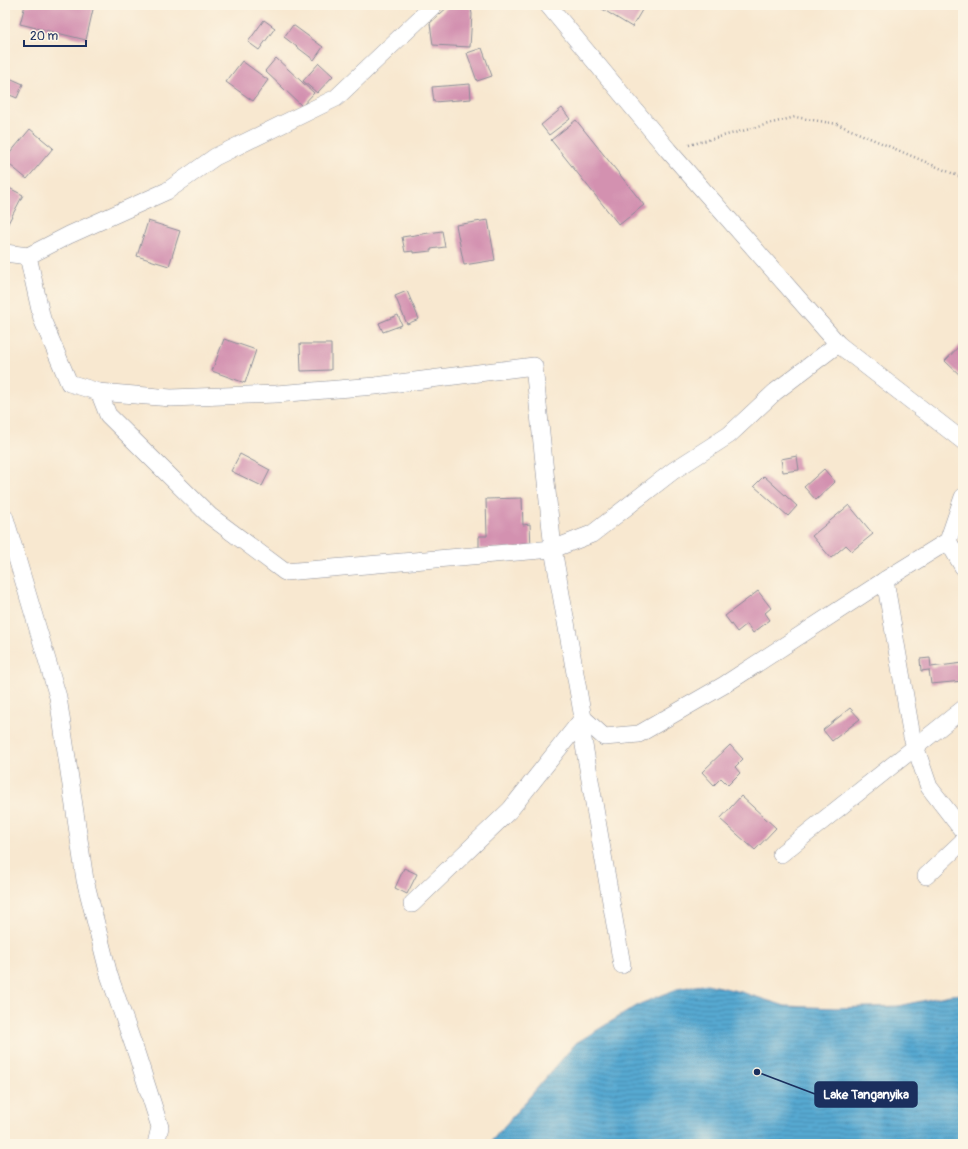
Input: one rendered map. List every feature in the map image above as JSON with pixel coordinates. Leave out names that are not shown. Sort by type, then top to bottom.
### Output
[{"type":"street","points":[[5,253],[28,256],[69,235],[167,191],[215,157],[336,98],[434,5]]},
{"type":"street","points":[[548,5],[668,150],[838,344],[963,442]]},
{"type":"street","points":[[28,256],[42,318],[69,383],[99,392],[171,398],[276,394],[375,386],[534,366],[553,549],[622,965]]},
{"type":"street","points":[[99,392],[108,415],[210,516],[285,572],[553,549],[592,534],[673,471],[729,435],[775,392],[838,344]]},
{"type":"street","points":[[582,720],[604,737],[639,734],[724,685],[885,580],[948,541],[963,497]]},
{"type":"street","points":[[5,518],[58,697],[85,880],[109,975],[160,1127],[156,1144]]},
{"type":"street","points":[[948,541],[963,567]]},
{"type":"street","points":[[885,580],[898,663],[912,737],[929,787],[963,831]]},
{"type":"street","points":[[781,854],[963,709]]},
{"type":"street","points":[[412,904],[510,810],[582,720]]},
{"type":"street","points":[[926,876],[963,841]]},
{"type":"path","points":[[668,150],[795,117],[837,124],[963,178]]},
{"type":"water","points":[[707,984],[741,992],[785,1006],[835,1008],[898,1006],[950,995],[963,994],[963,1144],[489,1144],[576,1043],[640,1004],[677,989]]},
{"type":"building","points":[[25,5],[94,5],[86,40],[20,24]]},
{"type":"building","points":[[450,5],[470,5],[472,14],[470,47],[433,45],[430,23]]},
{"type":"building","points":[[600,5],[645,5],[632,27],[599,7]]},
{"type":"building","points":[[264,20],[275,28],[259,50],[248,42]]},
{"type":"building","points":[[293,25],[323,47],[314,60],[284,37]]},
{"type":"building","points":[[482,48],[492,76],[477,81],[467,53]]},
{"type":"building","points":[[276,58],[314,93],[302,106],[265,71]]},
{"type":"building","points":[[242,61],[268,80],[253,101],[226,82]]},
{"type":"building","points":[[319,63],[333,76],[317,93],[303,81]]},
{"type":"building","points":[[5,76],[23,84],[17,98],[5,93]]},
{"type":"building","points":[[470,84],[471,99],[434,102],[432,87]]},
{"type":"building","points":[[562,108],[570,119],[549,135],[541,125]]},
{"type":"building","points":[[576,120],[644,205],[619,225],[551,140]]},
{"type":"building","points":[[30,129],[53,148],[27,179],[5,161],[5,159]]},
{"type":"building","points":[[5,186],[23,195],[5,229]]},
{"type":"building","points":[[488,220],[495,260],[464,265],[456,225]]},
{"type":"building","points":[[148,221],[180,231],[169,266],[137,256]]},
{"type":"building","points":[[442,231],[445,247],[431,249],[431,251],[413,253],[413,251],[405,252],[402,237]]},
{"type":"building","points":[[407,291],[419,319],[407,324],[395,296]]},
{"type":"building","points":[[398,315],[402,325],[383,332],[379,323]]},
{"type":"building","points":[[224,339],[256,350],[245,383],[212,371]]},
{"type":"building","points":[[963,342],[963,378],[945,361]]},
{"type":"building","points":[[300,344],[331,344],[331,370],[301,371]]},
{"type":"building","points":[[240,454],[270,470],[262,486],[231,471]]},
{"type":"building","points":[[797,456],[799,470],[783,472],[781,459]]},
{"type":"building","points":[[824,469],[835,482],[816,500],[804,487]]},
{"type":"building","points":[[764,476],[797,506],[788,516],[754,486]]},
{"type":"building","points":[[522,498],[523,525],[530,524],[531,548],[479,549],[479,536],[487,536],[486,499]]},
{"type":"building","points":[[849,505],[873,534],[852,551],[846,545],[831,558],[812,536]]},
{"type":"building","points":[[758,591],[771,608],[765,613],[770,620],[753,633],[747,624],[737,632],[725,616]]},
{"type":"building","points":[[930,658],[931,667],[963,663],[963,681],[931,684],[929,670],[921,671],[920,659]]},
{"type":"building","points":[[850,708],[860,719],[832,741],[823,730]]},
{"type":"building","points":[[730,745],[743,759],[735,767],[740,773],[728,785],[721,778],[714,785],[702,772]]},
{"type":"building","points":[[741,796],[776,828],[755,850],[720,819]]},
{"type":"building","points":[[404,868],[417,874],[407,894],[395,888]]},
{"type":"place","name":"Lake Tanganyika","points":[[757,1072]]}]
